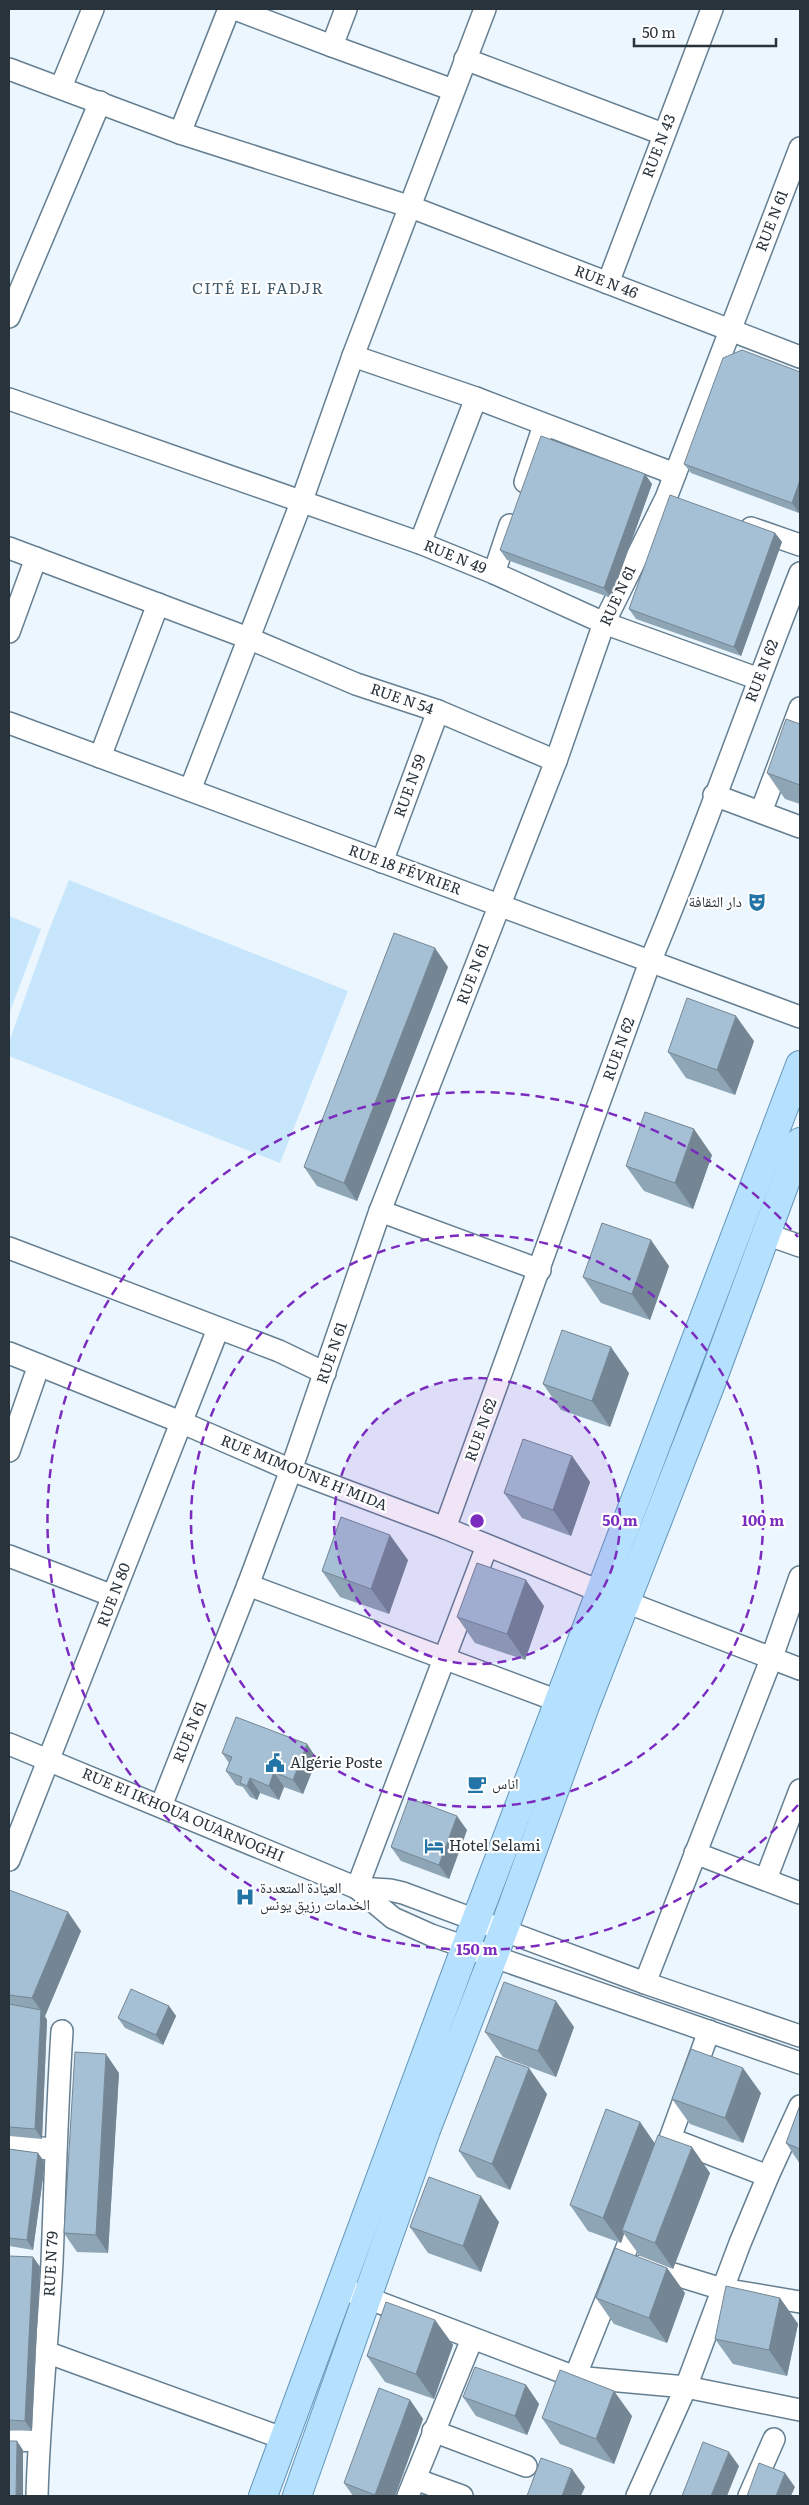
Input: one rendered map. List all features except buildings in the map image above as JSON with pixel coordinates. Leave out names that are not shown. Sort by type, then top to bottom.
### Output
[{"type":"main road","points":[[800,1065],[558,1701],[478,1919],[465,1949],[414,2126],[367,2298],[295,2496],[265,2492],[340,2288],[414,2126],[492,1958],[504,1929],[800,1142]]},
{"type":"street","points":[[61,87],[93,9]]},
{"type":"street","points":[[180,133],[229,9]]},
{"type":"street","points":[[236,9],[454,90]]},
{"type":"street","points":[[332,46],[346,9]]},
{"type":"street","points":[[190,790],[301,503],[353,356],[485,9]]},
{"type":"street","name":"RUE N 43","points":[[608,283],[712,9]]},
{"type":"street","points":[[465,59],[663,134]]},
{"type":"street","name":"RUE N 46","points":[[9,68],[180,133],[411,207],[800,357]]},
{"type":"street","points":[[9,317],[100,102]]},
{"type":"street","name":"RUE N 61","points":[[161,1806],[292,1470],[380,1211],[556,761],[604,623],[675,501],[675,474],[800,148]]},
{"type":"street","points":[[353,356],[476,398],[675,474]]},
{"type":"street","points":[[420,543],[476,398]]},
{"type":"street","name":"RUE N 49","points":[[9,399],[301,503],[420,543],[494,573],[604,623],[758,679]]},
{"type":"street","points":[[494,573],[544,425]]},
{"type":"street","points":[[729,520],[800,546]]},
{"type":"street","name":"RUE N 54","points":[[9,548],[248,638],[356,684],[438,711],[556,761]]},
{"type":"street","points":[[9,632],[36,558]]},
{"type":"street","name":"RUE N 62","points":[[445,1528],[650,962],[689,870],[714,795],[800,573]]},
{"type":"street","points":[[100,757],[158,604]]},
{"type":"street","points":[[761,812],[800,708]]},
{"type":"street","name":"RUE N 59","points":[[382,862],[438,711]]},
{"type":"street","name":"RUE 18 FÉVRIER","points":[[9,723],[800,1018]]},
{"type":"street","points":[[714,795],[800,827]]},
{"type":"street","points":[[380,1211],[540,1270]]},
{"type":"street","points":[[766,1234],[800,1246]]},
{"type":"street","points":[[9,1248],[279,1351],[325,1373]]},
{"type":"street","name":"RUE N 80","points":[[9,1860],[183,1423],[218,1329]]},
{"type":"street","name":"RUE MIMOUNE H'MIDA","points":[[9,1353],[183,1423],[292,1470],[445,1528],[626,1602],[800,1669]]},
{"type":"street","points":[[9,1451],[39,1365]]},
{"type":"street","points":[[357,1888],[487,1546]]},
{"type":"street","points":[[9,1556],[113,1596]]},
{"type":"street","points":[[645,1982],[772,1657],[800,1577]]},
{"type":"street","points":[[248,1585],[558,1701]]},
{"type":"street","name":"RUE EI IKHOUA OUARNOGHI","points":[[9,1744],[357,1888]]},
{"type":"street","points":[[766,1879],[800,1790]]},
{"type":"street","points":[[695,1853],[800,1892]]},
{"type":"street","points":[[357,1888],[397,1891],[478,1919],[645,1982],[800,2036]]},
{"type":"street","points":[[357,1888],[393,1918],[465,1949],[800,2063]]},
{"type":"street","name":"RUE N 79","points":[[36,2496],[38,2440],[46,2352],[42,2261],[55,2150],[62,2031]]},
{"type":"street","points":[[575,2377],[671,2139],[709,2031]]},
{"type":"street","points":[[637,2496],[686,2388],[722,2289],[768,2176],[800,2106]]},
{"type":"street","points":[[671,2139],[768,2176]]},
{"type":"street","points":[[9,2144],[55,2150]]},
{"type":"street","points":[[622,2259],[722,2289],[800,2302]]},
{"type":"street","points":[[340,2288],[575,2377],[686,2388],[800,2410]]},
{"type":"street","points":[[462,2496],[412,2488],[472,2339]]},
{"type":"street","points":[[46,2352],[284,2440]]},
{"type":"street","points":[[434,2431],[526,2466]]},
{"type":"street","points":[[9,2441],[38,2440]]},
{"type":"street","points":[[749,2496],[774,2440]]},
{"type":"shaded area","points":[[69,880],[348,991],[280,1163],[9,1056],[9,1042]]},
{"type":"shaded area","points":[[9,916],[41,929],[9,1014]]},
{"type":"place","name":"دار الثقافة","points":[[757,902]]},
{"type":"place","name":"Algérie Poste","points":[[275,1763]]},
{"type":"place","name":"اناس","points":[[477,1784]]},
{"type":"place","name":"Hotel Selami","points":[[434,1846]]},
{"type":"place","name":"العيادة المتعددة الخدمات رزيق يونس","points":[[245,1897]]},
{"type":"district","name":"CITÉ EL FADJR","points":[[258,288]]}]
